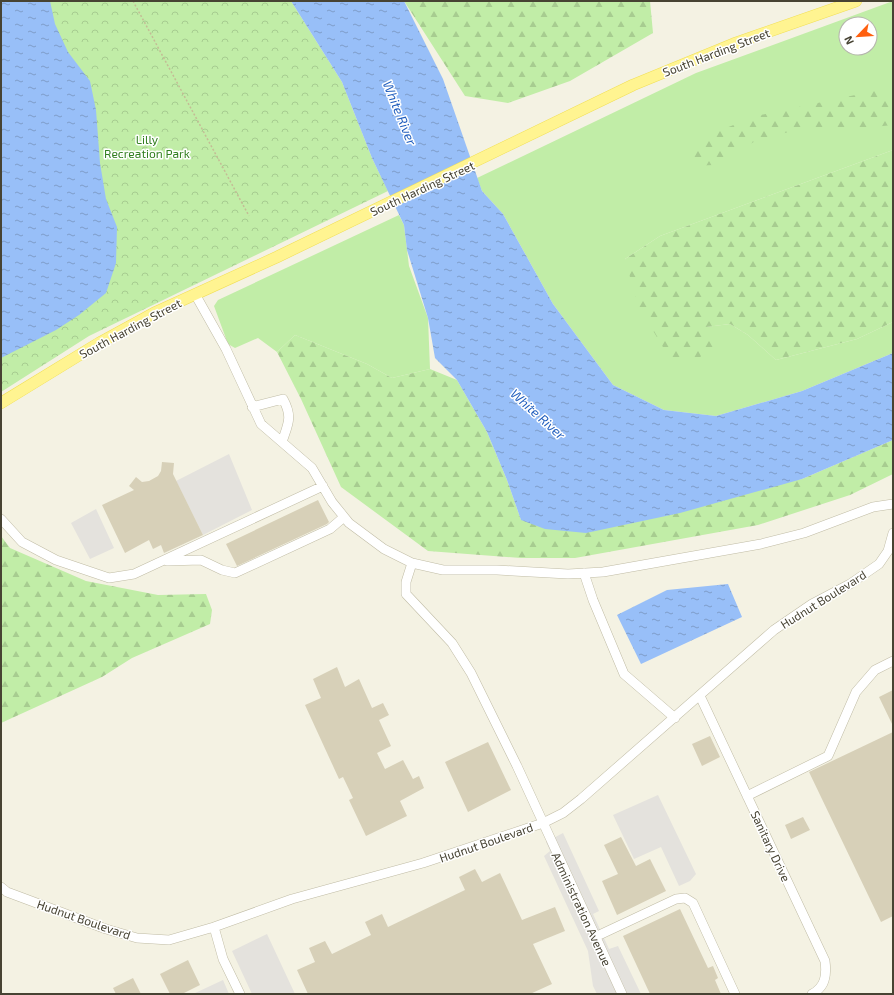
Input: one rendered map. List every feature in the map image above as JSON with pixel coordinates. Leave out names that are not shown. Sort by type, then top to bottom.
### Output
[{"type":"main road","name":"South Harding Street","points":[[1,403],[105,339],[195,294],[580,112],[633,85],[701,56],[856,1]]},
{"type":"street","points":[[195,294],[226,349],[261,424],[312,468],[332,502],[350,524],[384,549],[412,563],[443,570],[584,573],[603,572],[761,544],[804,533],[873,507],[893,504]]},
{"type":"street","points":[[252,407],[283,399],[289,410],[288,421],[282,442]]},
{"type":"street","points":[[1,519],[22,542],[56,560],[109,578],[134,574],[323,486]]},
{"type":"street","points":[[162,561],[201,560],[222,570],[235,573],[330,529],[344,517]]},
{"type":"street","name":"Hudnut Boulevard","points":[[1,887],[7,892],[85,921],[137,938],[169,940],[214,927],[292,899],[423,863],[543,823],[563,813],[581,799],[774,630],[812,604],[850,584],[879,564],[892,546],[893,534]]},
{"type":"street","name":"Administration Avenue","points":[[412,563],[406,582],[406,594],[452,644],[471,673],[517,766],[622,994]]},
{"type":"street","points":[[584,573],[593,600],[624,674],[675,718]]},
{"type":"street","points":[[747,796],[828,756],[856,692],[875,670],[893,661]]},
{"type":"street","name":"Sanitary Drive","points":[[700,696],[826,961],[827,970],[825,981],[820,988],[812,994]]},
{"type":"street","points":[[595,937],[676,899],[685,898],[693,903],[736,994]]},
{"type":"street","points":[[214,927],[223,959],[240,994]]},
{"type":"path","points":[[133,1],[249,216]]},
{"type":"green space","name":"Lilly Recreation Park","points":[[1,1],[291,1],[342,82],[372,158],[388,191],[89,336],[1,392]]},
{"type":"green space","points":[[404,1],[650,1],[653,33],[570,81],[508,103],[465,96]]},
{"type":"green space","points":[[893,1],[893,150],[660,236],[625,259],[705,327],[730,324],[748,335],[776,360],[857,339],[893,322],[893,353],[802,391],[716,416],[664,410],[613,385],[553,304],[503,214],[482,191],[477,178],[696,73],[838,21],[838,56],[878,56],[878,16],[852,16]]},
{"type":"green space","points":[[893,87],[893,125],[833,131],[802,129],[759,139],[713,165],[693,166],[686,154],[696,140],[756,116]]},
{"type":"green space","points":[[893,150],[893,322],[857,339],[776,360],[748,335],[730,324],[706,327],[715,347],[700,357],[669,357],[638,306],[625,259],[660,236]]},
{"type":"green space","points":[[399,215],[404,225],[409,266],[428,318],[430,369],[392,378],[367,364],[295,335],[277,352],[258,338],[235,348],[228,344],[214,306],[218,300]]},
{"type":"green space","points":[[295,335],[367,364],[392,378],[430,369],[457,380],[487,432],[507,480],[521,520],[802,479],[893,440],[893,474],[850,495],[758,525],[575,558],[521,558],[428,551],[341,487],[301,399],[277,352]]},
{"type":"green space","points":[[1,536],[10,548],[86,581],[158,595],[206,594],[212,610],[210,624],[132,658],[102,677],[1,723]]},
{"type":"shaded area","points":[[229,454],[252,510],[203,535],[176,481]]},
{"type":"shaded area","points":[[96,509],[114,548],[90,559],[71,523]]},
{"type":"shaded area","points":[[658,795],[696,874],[690,881],[679,886],[661,847],[634,859],[613,815]]},
{"type":"shaded area","points":[[563,833],[599,911],[593,914],[609,949],[618,946],[641,994],[597,994],[593,986],[588,951],[544,856],[550,851],[546,842]]},
{"type":"shaded area","points":[[267,934],[295,994],[252,994],[232,951]]},
{"type":"shaded area","points":[[223,980],[229,994],[193,994]]},
{"type":"water","points":[[1,1],[50,1],[55,24],[68,52],[90,81],[96,110],[100,163],[106,199],[117,227],[116,263],[106,293],[79,315],[56,330],[1,358]]},
{"type":"water","name":"White River","points":[[291,1],[404,1],[443,79],[482,191],[503,214],[553,304],[613,385],[664,410],[716,416],[802,391],[893,353],[893,440],[802,479],[680,513],[586,533],[545,529],[521,520],[507,480],[487,432],[457,380],[435,358],[428,318],[407,250],[404,225],[372,158],[342,82]]},
{"type":"water","points":[[728,584],[742,617],[641,664],[617,615],[667,590]]},
{"type":"building","points":[[162,462],[174,463],[173,474],[203,535],[164,553],[161,545],[153,549],[149,540],[125,553],[102,505],[134,490],[129,486],[136,477],[142,482],[149,481],[158,476],[161,471]]},
{"type":"building","points":[[318,500],[329,522],[327,524],[237,566],[226,544]]},
{"type":"building","points":[[337,667],[345,687],[359,679],[372,708],[383,703],[389,715],[379,720],[391,746],[377,753],[385,769],[403,760],[413,779],[419,776],[424,788],[400,801],[407,816],[366,836],[349,800],[353,798],[343,777],[339,779],[305,705],[321,698],[313,679]]},
{"type":"building","points":[[893,690],[893,726],[879,697]]},
{"type":"building","points":[[893,732],[893,916],[881,922],[809,772]]},
{"type":"building","points":[[710,736],[720,757],[702,766],[692,744]]},
{"type":"building","points":[[488,742],[511,790],[468,812],[445,762]]},
{"type":"building","points":[[803,817],[810,830],[791,839],[785,825]]},
{"type":"building","points":[[621,837],[636,866],[650,859],[666,891],[617,915],[602,881],[618,874],[604,845]]},
{"type":"building","points":[[475,869],[482,882],[500,873],[522,920],[555,907],[565,931],[533,944],[552,984],[530,994],[308,994],[297,970],[315,962],[309,948],[325,941],[332,954],[371,935],[365,922],[382,914],[388,927],[465,890],[459,877]]},
{"type":"building","points":[[680,909],[708,968],[713,966],[718,978],[715,980],[721,994],[650,994],[623,936]]},
{"type":"building","points":[[188,960],[200,985],[182,994],[170,994],[160,974]]},
{"type":"building","points":[[133,978],[141,994],[116,994],[113,988]]}]
